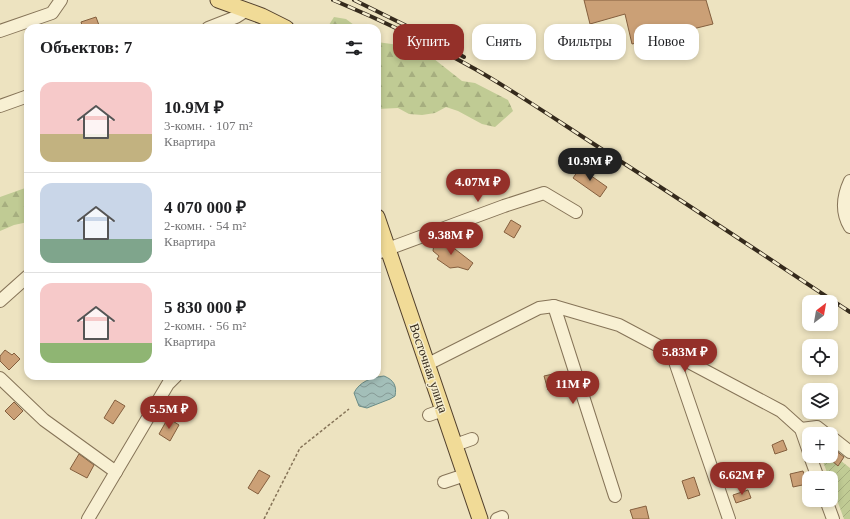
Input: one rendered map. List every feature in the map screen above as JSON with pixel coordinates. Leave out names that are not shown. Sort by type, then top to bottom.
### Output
[{"type":"main road","points":[[218,0],[247,10],[279,24]]},
{"type":"main road","name":"Восточная улица","points":[[382,250],[428,364],[436,413],[455,444],[480,519]]},
{"type":"street","points":[[0,31],[52,13],[61,0]]},
{"type":"street","points":[[218,24],[236,17],[247,10]]},
{"type":"street","points":[[0,106],[24,97]]},
{"type":"street","points":[[850,181],[845,191],[844,205],[845,219],[850,227]]},
{"type":"street","points":[[382,250],[544,193],[576,212]]},
{"type":"street","points":[[0,301],[24,280]]},
{"type":"street","points":[[428,364],[539,308],[554,306],[619,325],[781,411],[801,429],[802,432]]},
{"type":"street","points":[[554,306],[615,496]]},
{"type":"street","points":[[672,353],[728,519]]},
{"type":"street","points":[[88,519],[168,384],[172,380]]},
{"type":"street","points":[[2,384],[44,420],[116,472]]},
{"type":"street","points":[[455,444],[472,439]]},
{"type":"street","points":[[838,443],[850,452]]},
{"type":"street","points":[[444,482],[465,475]]},
{"type":"street","points":[[829,507],[833,519]]},
{"type":"path","points":[[264,519],[300,448],[349,409]]},
{"type":"green space","points":[[334,17],[346,19],[353,24],[330,24]]},
{"type":"green space","points":[[381,43],[393,44],[393,60],[435,60],[462,81],[475,83],[508,100],[513,111],[495,127],[482,124],[458,111],[446,107],[435,113],[422,115],[409,114],[398,108],[381,109]]},
{"type":"green space","points":[[24,188],[24,223],[0,231],[0,197]]},
{"type":"green space","points":[[838,459],[850,468],[850,519],[844,519],[838,503],[838,471],[826,471],[824,463],[838,463]]},
{"type":"water","points":[[384,376],[392,381],[396,389],[395,396],[367,408],[359,406],[354,393],[356,389],[366,381],[381,380],[381,377]]},
{"type":"building","points":[[584,0],[706,0],[713,24],[699,27],[699,24],[634,24],[634,44],[632,44],[625,14],[590,24]]},
{"type":"building","points":[[96,17],[99,24],[82,24],[81,22]]},
{"type":"building","points":[[580,168],[607,187],[600,197],[573,178]]},
{"type":"building","points":[[511,220],[521,226],[514,238],[504,232]]},
{"type":"building","points":[[442,239],[473,263],[468,270],[458,267],[450,268],[437,259],[439,256],[433,251],[434,243]]},
{"type":"building","points":[[5,350],[12,355],[14,353],[20,359],[9,370],[0,361],[0,356]]},
{"type":"building","points":[[553,374],[557,387],[548,390],[544,376]]},
{"type":"building","points":[[115,400],[125,406],[113,424],[104,418]]},
{"type":"building","points":[[14,402],[23,411],[14,420],[5,411]]},
{"type":"building","points":[[168,418],[179,425],[170,441],[159,434]]},
{"type":"building","points":[[783,440],[787,450],[775,454],[772,445]]},
{"type":"building","points":[[838,452],[844,457],[838,466],[834,463],[838,463]]},
{"type":"building","points":[[79,454],[94,465],[87,478],[70,469]]},
{"type":"building","points":[[259,470],[270,476],[258,494],[248,488]]},
{"type":"building","points":[[802,471],[802,485],[793,487],[790,474]]},
{"type":"building","points":[[694,477],[700,495],[688,499],[682,481]]},
{"type":"building","points":[[748,490],[751,498],[736,503],[733,495]]},
{"type":"building","points":[[646,506],[649,519],[633,519],[630,510]]},
{"type":"railway","points":[[333,0],[387,24],[458,59],[540,109],[850,312]]},
{"type":"railway","points":[[354,0],[403,24]]}]
